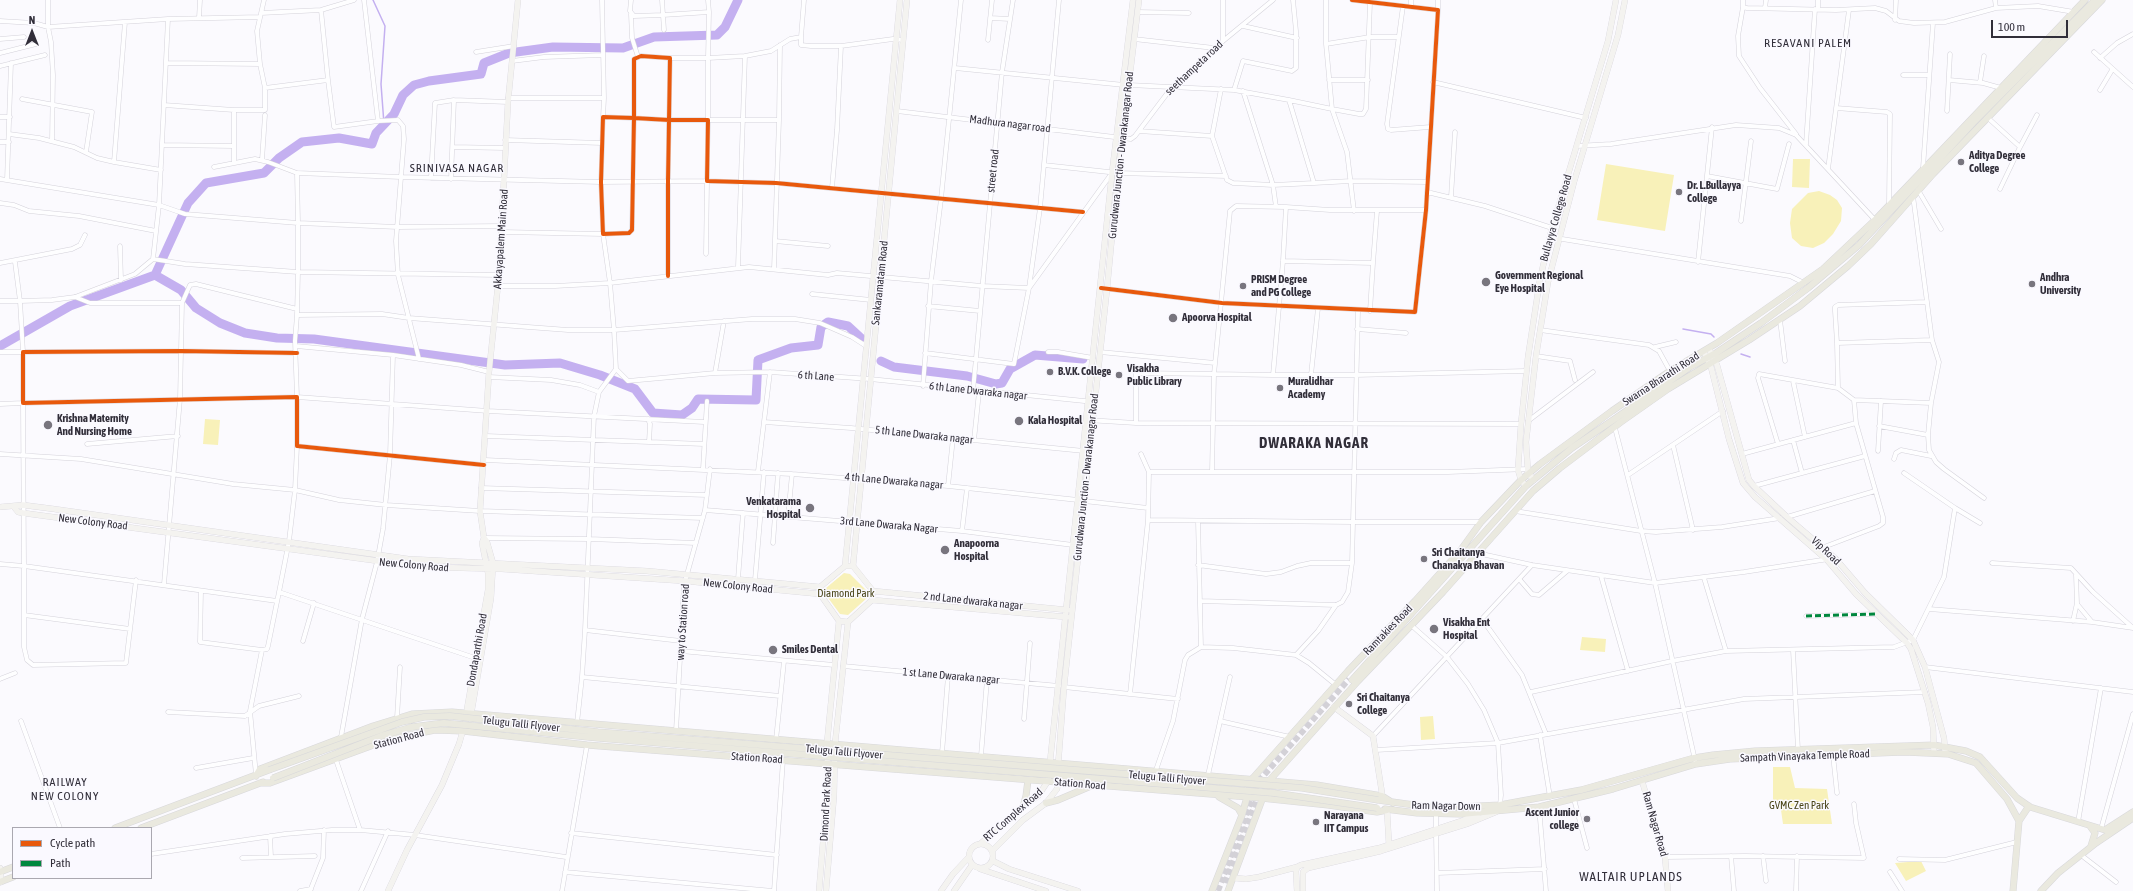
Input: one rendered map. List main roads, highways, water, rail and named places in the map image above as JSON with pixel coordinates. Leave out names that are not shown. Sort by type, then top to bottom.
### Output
[{"type":"main road","name":"Akkayapalem Main Road","points":[[480,511],[499,275],[505,140],[518,0]]},
{"type":"main road","name":"Sankaramatam Road","points":[[844,566],[900,0]]},
{"type":"main road","name":"Sankaramatam Road","points":[[852,566],[907,0]]},
{"type":"main road","name":"Gurudwara Junction - Dwarakanagar Road","points":[[1091,402],[1100,352],[1104,289],[1115,173],[1126,85],[1134,0]]},
{"type":"main road","name":"Gurudwara Junction - Dwarakanagar Road","points":[[1126,85],[1139,0]]},
{"type":"main road","name":"Bullayya College Road","points":[[1526,486],[1521,480],[1518,470],[1526,371],[1539,286],[1552,228],[1612,27],[1616,0]]},
{"type":"main road","name":"Bullayya College Road","points":[[1528,471],[1526,442],[1528,421],[1536,356],[1548,282],[1558,238],[1618,35],[1625,0]]},
{"type":"main road","points":[[1806,286],[1875,220],[2085,0]]},
{"type":"main road","points":[[1806,286],[1859,245],[1973,123],[2094,0]]},
{"type":"main road","points":[[1228,891],[1234,878],[1261,798],[1269,781],[1526,486],[1572,448],[1709,356],[1780,320],[1813,296],[1866,250],[1915,193],[2102,0]]},
{"type":"main road","points":[[1806,286],[1813,296]]},
{"type":"main road","name":"Swarna Bharathi Road","points":[[1521,480],[1528,471],[1670,371],[1709,356],[1806,286]]},
{"type":"main road","name":"Gurudwara Junction - Dwarakanagar Road","points":[[1059,783],[1058,763],[1065,617],[1073,545],[1081,501],[1091,402],[1093,358],[1104,289]]},
{"type":"main road","points":[[1353,666],[1350,679],[1360,675],[1411,625],[1533,491],[1560,468],[1668,389],[1709,356]]},
{"type":"main road","name":"Vip Road","points":[[1709,356],[1743,483],[1755,497],[1827,560],[1856,594],[1907,643],[1914,657],[1925,692],[1933,727],[1934,753]]},
{"type":"main road","name":"Vip Road","points":[[1709,356],[1742,454],[1749,480],[1787,517],[1835,558],[1865,593],[1913,640],[1925,668],[1945,746],[1945,754]]},
{"type":"main road","name":"Gurudwara Junction - Dwarakanagar Road","points":[[1051,763],[1073,610],[1084,451],[1089,420]]},
{"type":"main road","points":[[1528,471],[1534,480]]},
{"type":"main road","name":"Ramtakies Road","points":[[1252,779],[1353,666],[1460,551],[1481,522],[1521,480]]},
{"type":"main road","name":"New Colony Road","points":[[0,507],[14,507],[23,505],[377,562],[422,567],[587,567],[687,574],[820,587]]},
{"type":"main road","name":"New Colony Road","points":[[14,507],[18,512],[23,513],[289,541],[434,562],[587,575],[685,580],[820,594]]},
{"type":"main road","name":"Dondaparthi Road","points":[[388,891],[415,835],[442,786],[456,755],[468,713],[467,709],[491,598],[490,566],[482,543],[484,538],[480,511]]},
{"type":"main road","points":[[844,566],[852,566],[873,591],[872,600],[848,622],[839,621],[820,594],[820,587],[844,566]]},
{"type":"main road","name":"2 nd Lane dwaraka nagar","points":[[873,591],[1073,610]]},
{"type":"main road","name":"2 nd Lane dwaraka nagar","points":[[872,600],[1072,617]]},
{"type":"main road","name":"Dimond Park Road","points":[[826,891],[832,763],[827,743],[839,621]]},
{"type":"main road","name":"Dimond Park Road","points":[[819,891],[848,622]]},
{"type":"main road","points":[[1334,707],[1373,736],[1382,793]]},
{"type":"main road","points":[[118,827],[256,776],[260,769],[341,737],[397,718],[423,712],[468,713],[577,724],[827,743],[1051,763],[1156,770],[1317,785],[1382,796],[1393,803]]},
{"type":"main road","name":"Telugu Talli Flyover","points":[[256,776],[402,722],[424,717],[450,716],[598,732],[1302,788],[1393,803]]},
{"type":"main road","name":"Telugu Talli Flyover","points":[[260,783],[381,736],[412,727],[444,723],[598,738],[1274,793],[1387,810]]},
{"type":"main road","name":"Station Road","points":[[145,827],[260,783],[270,783],[390,739],[413,733],[435,730],[463,731],[587,745],[832,763],[1059,783],[1261,798],[1328,804],[1377,812],[1387,810]]},
{"type":"main road","name":"Sampath Vinayaka Temple Road","points":[[1500,805],[1550,797],[1730,753],[1934,745],[1966,751],[1980,757],[2017,798],[2029,806],[2105,830],[2133,812]]},
{"type":"main road","name":"Sampath Vinayaka Temple Road","points":[[1436,811],[1479,813],[1539,807],[1642,781],[1695,761],[1833,755],[1934,753],[1966,758],[1976,763],[2007,799],[2020,821]]},
{"type":"main road","name":"RTC Complex Road","points":[[941,891],[968,857],[970,850],[980,844],[1038,796],[1048,781],[1051,763]]},
{"type":"main road","points":[[1212,891],[1242,815],[1252,779]]},
{"type":"main road","points":[[1023,807],[1028,780]]},
{"type":"main road","name":"Ram Nagar Road","points":[[1642,781],[1665,857],[1668,891]]},
{"type":"main road","name":"RTC Complex Road","points":[[992,851],[1023,820],[1046,802],[1059,783]]},
{"type":"main road","points":[[1046,802],[1058,800],[1093,785]]},
{"type":"main road","points":[[1212,794],[1238,808],[1242,815]]},
{"type":"main road","name":"Ram Nagar Down","points":[[1393,803],[1436,811],[1500,805]]},
{"type":"main road","points":[[2013,891],[2020,821],[2029,806]]},
{"type":"main road","points":[[1389,845],[1387,810],[1436,811]]},
{"type":"main road","points":[[1234,878],[1246,879],[1259,877],[1297,867],[1347,857],[1478,820],[1496,812]]},
{"type":"main road","points":[[1303,891],[1303,872],[1305,869],[1436,831],[1479,813]]},
{"type":"main road","points":[[2041,891],[2058,873],[2091,846],[2133,818]]},
{"type":"main road","points":[[2086,824],[2093,828],[2095,833],[2091,846]]},
{"type":"main road","name":"RTC Complex Road","points":[[980,844],[987,845],[992,851],[993,861]]},
{"type":"main road","points":[[968,857],[972,865],[980,869],[1046,891]]},
{"type":"main road","points":[[980,869],[988,867],[993,861],[1009,869],[1078,891]]},
{"type":"main road","points":[[954,891],[972,865]]},
{"type":"main road","points":[[12,867],[0,871],[0,882],[12,877]]},
{"type":"main road","points":[[1297,867],[1297,891]]},
{"type":"waterway","points":[[373,0],[385,26],[381,84],[384,124]]},
{"type":"waterway","points":[[0,346],[70,306],[155,275],[188,203],[206,183],[264,173],[279,158],[302,142],[339,138],[372,144],[376,133],[394,114],[403,95],[414,85],[429,81],[481,74],[484,63],[509,53],[553,47],[623,48],[654,37],[717,35],[725,27],[738,0]]},
{"type":"waterway","points":[[155,275],[181,290],[196,308],[220,323],[245,333],[277,338],[314,339],[505,365],[560,363],[600,375],[635,389],[653,413],[682,415],[692,408],[698,399],[756,400],[758,360],[791,348],[818,345],[821,327],[828,322],[848,326],[861,338]]},
{"type":"waterway","points":[[1683,329],[1711,334],[1714,337]]},
{"type":"waterway","points":[[1741,354],[1750,357]]},
{"type":"waterway","points":[[881,361],[894,367],[967,376],[996,384],[1002,383],[1010,369],[1035,355],[1083,359]]},
{"type":"tunnel","points":[[1218,891],[1258,782],[1349,679]]},
{"type":"tunnel","points":[[1225,883],[1259,794]]},
{"type":"place","name":"Aditya Degree College","points":[[1961,162]]},
{"type":"place","name":"Dr. L.Bullayya College","points":[[1679,192]]},
{"type":"place","name":"Government Regional Eye Hospital","points":[[1486,282]]},
{"type":"place","name":"Andhra University","points":[[2032,284]]},
{"type":"place","name":"PRISM Degree and PG College","points":[[1243,286]]},
{"type":"place","name":"Apoorva Hospital","points":[[1173,318]]},
{"type":"place","name":"B.V.K. College","points":[[1050,372]]},
{"type":"place","name":"Visakha Public Library","points":[[1119,375]]},
{"type":"place","name":"Muralidhar Academy","points":[[1280,388]]},
{"type":"place","name":"Kala Hospital","points":[[1019,421]]},
{"type":"place","name":"Krishna Maternity And Nursing Home","points":[[48,425]]},
{"type":"place","name":"Venkatarama Hospital","points":[[810,508]]},
{"type":"place","name":"Anapoorna Hospital","points":[[945,550]]},
{"type":"place","name":"Sri Chaitanya Chanakya Bhavan","points":[[1424,559]]},
{"type":"place","name":"Visakha Ent Hospital","points":[[1434,629]]},
{"type":"place","name":"Smiles Dental","points":[[773,650]]},
{"type":"place","name":"Sri Chaitanya College","points":[[1349,704]]},
{"type":"place","name":"Ascent Junior college","points":[[1587,819]]},
{"type":"place","name":"Narayana IIT Campus","points":[[1316,822]]},
{"type":"district","name":"RESAVANI PALEM","points":[[1808,43]]},
{"type":"district","name":"SRINIVASA NAGAR","points":[[457,168]]},
{"type":"district","name":"DWARAKA NAGAR","points":[[1314,443]]},
{"type":"district","name":"RAILWAY NEW COLONY","points":[[65,789]]},
{"type":"district","name":"WALTAIR UPLANDS","points":[[1631,877]]},
{"type":"park label","name":"Diamond Park","points":[[846,594]]},
{"type":"park label","name":"GVMC Zen Park","points":[[1799,806]]}]
